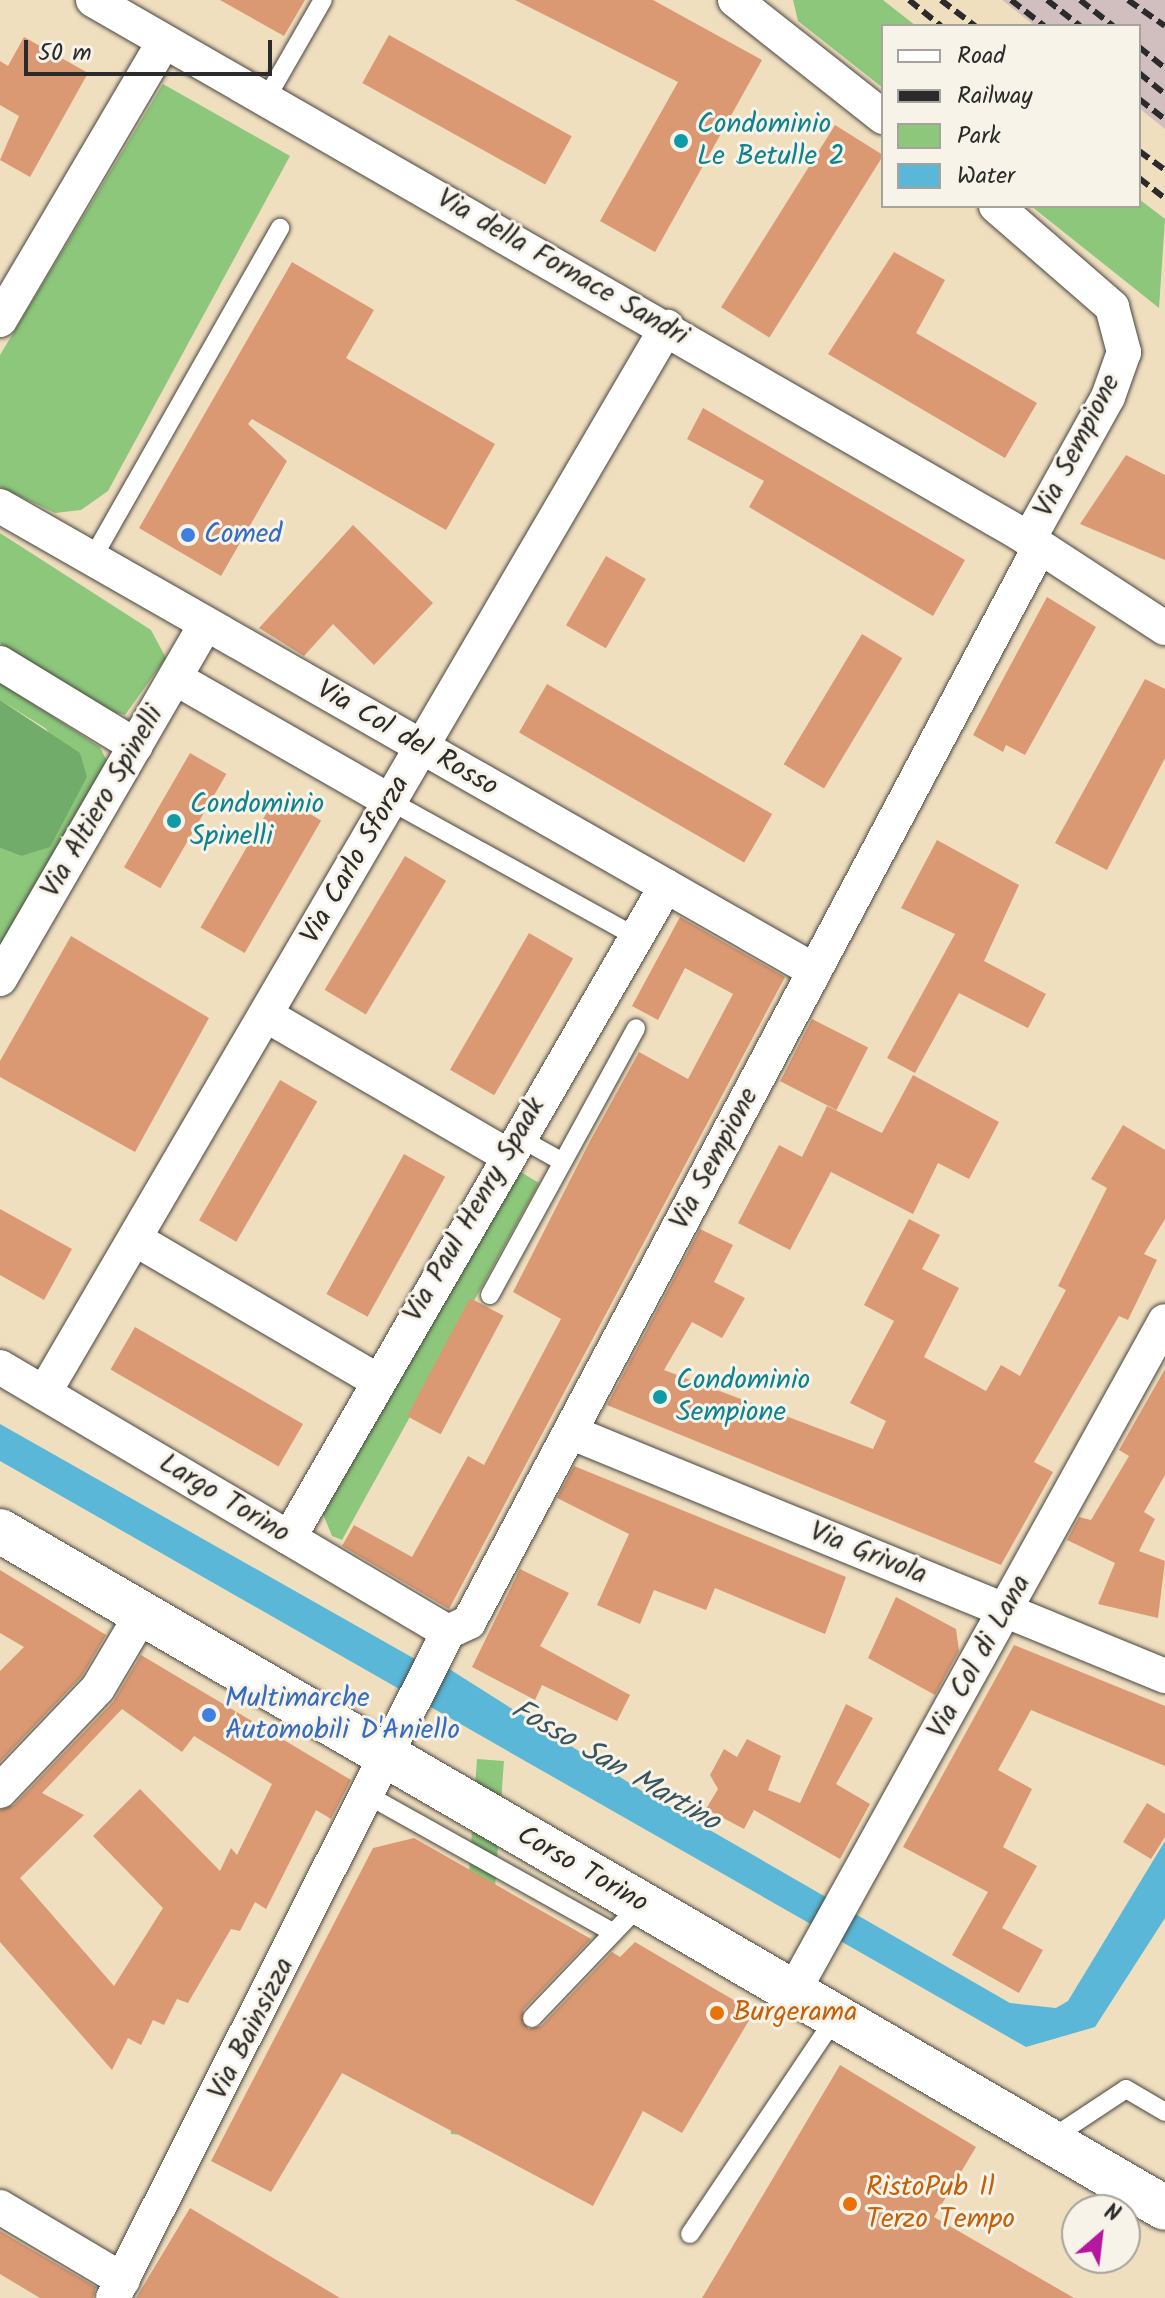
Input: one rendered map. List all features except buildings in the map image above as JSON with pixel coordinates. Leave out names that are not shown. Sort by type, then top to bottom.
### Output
[{"type":"main road","name":"Corso Torino","points":[[0,1531],[142,1614],[380,1778],[627,1918],[793,1992],[1165,2208]]},
{"type":"street","name":"Via della Fornace Sandri","points":[[93,0],[667,327],[1164,625]]},
{"type":"street","points":[[735,0],[881,115]]},
{"type":"street","points":[[0,320],[9,284],[164,42]]},
{"type":"street","name":"Via Sempione","points":[[380,1778],[444,1646],[469,1622],[815,971],[1108,397],[1124,352],[1112,307],[998,208]]},
{"type":"street","name":"Via Carlo Sforza","points":[[44,1393],[667,327]]},
{"type":"street","name":"Via Col del Rosso","points":[[0,506],[815,971]]},
{"type":"street","name":"Via Altiero Spinelli","points":[[0,979],[206,624]]},
{"type":"street","points":[[0,663],[136,746]]},
{"type":"street","points":[[175,678],[390,801]]},
{"type":"street","name":"Via Paul Henry Spaak","points":[[289,1538],[375,1379],[666,886]]},
{"type":"street","points":[[266,1015],[512,1146]]},
{"type":"street","points":[[135,1239],[375,1379]]},
{"type":"street","name":"Via Col di Lana","points":[[793,1992],[1165,1321]]},
{"type":"street","name":"Largo Torino","points":[[0,1367],[289,1538],[444,1646]]},
{"type":"street","name":"Via Grivola","points":[[570,1432],[1165,1676]]},
{"type":"street","points":[[0,1791],[98,1688],[142,1614]]},
{"type":"street","name":"Via Bainsizza","points":[[118,2289],[380,1778]]},
{"type":"street","points":[[0,2207],[118,2289]]},
{"type":"lane","points":[[266,99],[323,0]]},
{"type":"lane","points":[[92,559],[280,228]]},
{"type":"lane","points":[[390,801],[636,937]]},
{"type":"lane","points":[[490,1295],[636,1028]]},
{"type":"lane","points":[[512,1146],[563,1162]]},
{"type":"lane","points":[[532,2018],[627,1918]]},
{"type":"lane","points":[[690,2234],[836,2017]]},
{"type":"lane","points":[[1048,2140],[1126,2089],[1165,2112]]},
{"type":"shaded area","points":[[1002,0],[1165,0],[1165,129],[1141,110],[1141,24],[1032,24]]},
{"type":"green space","points":[[793,0],[883,0],[913,24],[881,24],[881,86],[798,21]]},
{"type":"green space","points":[[163,84],[290,156],[108,491],[81,510],[55,513],[0,487],[0,355]]},
{"type":"green space","points":[[1141,201],[1165,219],[1159,308],[1034,208],[1141,208]]},
{"type":"green space","points":[[0,533],[151,630],[166,658],[125,715],[98,708],[0,643]]},
{"type":"green space","points":[[0,683],[100,747],[109,766],[0,950],[0,848],[21,856],[87,777],[45,728],[0,700]]},
{"type":"green space","points":[[0,700],[80,753],[87,777],[50,847],[21,856],[0,848]]},
{"type":"green space","points":[[519,1171],[539,1183],[342,1540],[332,1536],[323,1514]]},
{"type":"green space","points":[[477,1759],[504,1761],[478,2136],[451,2134]]},
{"type":"water","points":[[0,1424],[422,1663],[443,1665],[642,1791],[1010,2003],[1056,2008],[1068,2001],[1165,1841],[1165,1918],[1095,2027],[1026,2047],[0,1461]]},
{"type":"railway","points":[[909,0],[939,24]]},
{"type":"railway","points":[[941,0],[972,24]]},
{"type":"railway","points":[[1011,0],[1041,24]]},
{"type":"railway","points":[[1047,0],[1077,24]]},
{"type":"railway","points":[[1080,0],[1110,24]]},
{"type":"railway","points":[[1128,0],[1165,26]]},
{"type":"railway","points":[[1141,49],[1165,68]]},
{"type":"railway","points":[[1141,75],[1165,94]]},
{"type":"railway","points":[[1141,101],[1165,119]]},
{"type":"railway","points":[[1141,152],[1165,170]]},
{"type":"railway","points":[[1141,180],[1165,198]]},
{"type":"place","name":"Condominio Le Betulle 2","points":[[681,141]]},
{"type":"place","name":"Comed","points":[[188,535]]},
{"type":"place","name":"Condominio Spinelli","points":[[174,821]]},
{"type":"place","name":"Condominio Sempione","points":[[660,1397]]},
{"type":"place","name":"Multimarche Automobili D'Aniello","points":[[209,1715]]},
{"type":"place","name":"Burgerama","points":[[717,2013]]},
{"type":"place","name":"RistoPub Il Terzo Tempo","points":[[850,2204]]},
{"type":"water label","name":"Fosso San Martino","points":[[615,1766]]}]
